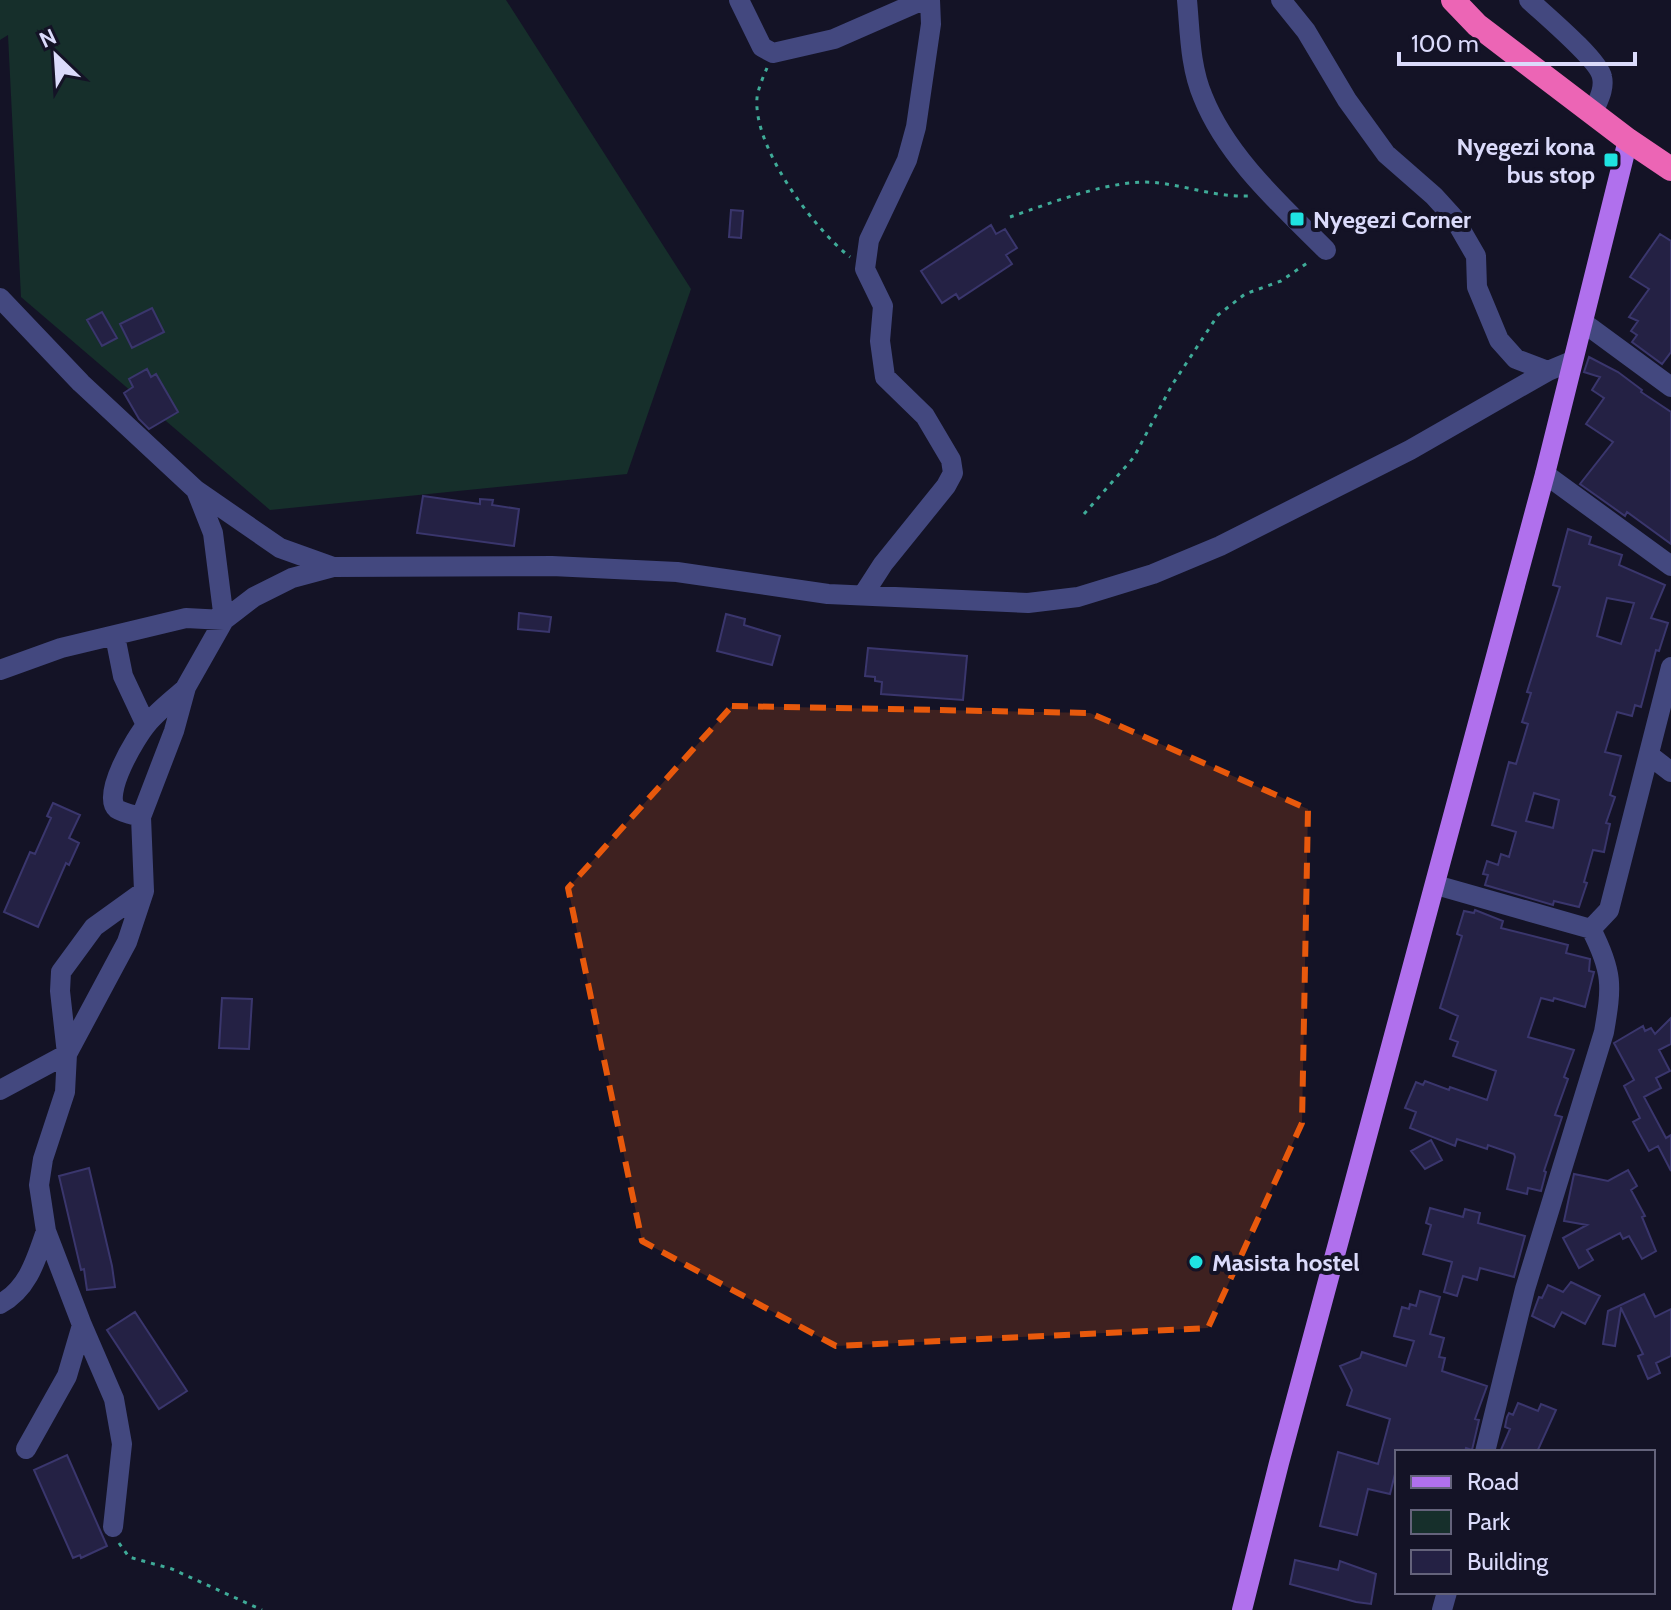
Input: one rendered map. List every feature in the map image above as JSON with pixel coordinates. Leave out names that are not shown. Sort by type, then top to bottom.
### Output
[{"type":"highway","points":[[1453,0],[1477,25],[1671,169]]},
{"type":"main road","points":[[1242,1610],[1545,474],[1628,140]]},
{"type":"street","points":[[739,0],[762,47],[773,53],[834,39],[907,3]]},
{"type":"street","points":[[863,595],[953,473],[951,460],[925,416],[885,377],[880,341],[883,306],[865,269],[869,240],[907,160],[916,127],[931,24],[930,0]]},
{"type":"street","points":[[1187,0],[1194,64],[1203,97],[1259,183],[1326,250]]},
{"type":"street","points":[[1281,0],[1306,31],[1347,100],[1386,154],[1454,218],[1476,256],[1477,287],[1499,340],[1516,359],[1548,371]]},
{"type":"street","points":[[1529,0],[1594,62],[1602,75],[1602,90],[1593,113]]},
{"type":"street","points":[[0,298],[81,383],[196,490],[280,548],[333,567]]},
{"type":"street","points":[[1584,323],[1671,387]]},
{"type":"street","points":[[0,1090],[67,1054],[127,942],[144,891],[141,817],[174,731],[186,687],[224,620],[254,597],[292,578],[333,567],[552,566],[677,572],[828,594],[1028,603],[1078,597],[1153,574],[1220,546],[1410,450],[1548,371],[1572,361]]},
{"type":"street","points":[[1545,474],[1671,566]]},
{"type":"street","points":[[196,490],[213,533],[224,620]]},
{"type":"street","points":[[0,670],[25,659],[186,618],[224,620]]},
{"type":"street","points":[[115,636],[123,676],[146,725]]},
{"type":"street","points":[[1591,929],[1609,910],[1671,667]]},
{"type":"street","points":[[141,817],[118,810],[113,803],[112,790],[126,757],[146,725],[186,687]]},
{"type":"street","points":[[1649,755],[1671,772]]},
{"type":"street","points":[[1436,885],[1591,929]]},
{"type":"street","points":[[113,1527],[122,1444],[114,1399],[46,1231],[39,1185],[43,1159],[65,1092],[67,1054],[61,972],[94,927],[144,891]]},
{"type":"street","points":[[1485,1450],[1525,1289],[1604,1032],[1610,996],[1609,970],[1591,929]]},
{"type":"street","points":[[0,1304],[16,1293],[27,1279],[46,1231]]},
{"type":"street","points":[[26,1449],[67,1376],[82,1325]]},
{"type":"path","points":[[773,53],[757,97],[760,128],[777,168],[791,190],[843,252],[865,269]]},
{"type":"path","points":[[1010,217],[1065,198],[1111,187],[1156,182],[1206,194],[1274,198]]},
{"type":"path","points":[[1084,514],[1134,457],[1164,398],[1218,315],[1245,294],[1281,281],[1326,250]]},
{"type":"path","points":[[113,1527],[129,1557],[172,1569],[262,1610]]},
{"type":"highlighted area","points":[[732,706],[1090,713],[1308,809],[1302,1123],[1208,1328],[836,1346],[642,1241],[568,888]]},
{"type":"green space","points":[[0,0],[506,0],[691,289],[627,474],[270,510],[21,297],[8,35],[0,40]]},
{"type":"building","points":[[731,210],[743,211],[741,238],[729,237]]},
{"type":"building","points":[[991,225],[996,234],[1005,229],[1017,248],[1006,255],[1012,264],[959,299],[956,294],[942,303],[921,271]]},
{"type":"building","points":[[1660,234],[1671,241],[1671,352],[1662,364],[1632,342],[1637,335],[1631,331],[1638,321],[1629,317],[1649,289],[1630,277]]},
{"type":"building","points":[[152,308],[164,332],[132,348],[120,324]]},
{"type":"building","points":[[102,312],[117,338],[102,346],[87,320]]},
{"type":"building","points":[[1589,357],[1618,372],[1671,412],[1671,544],[1627,512],[1625,516],[1580,484],[1613,442],[1586,424],[1604,398],[1592,390],[1600,377],[1584,372]]},
{"type":"building","points":[[147,369],[151,377],[156,374],[178,412],[149,429],[139,419],[124,393],[133,387],[129,379]]},
{"type":"building","points":[[423,496],[480,504],[480,499],[493,500],[492,505],[519,509],[514,546],[417,533]]},
{"type":"building","points":[[1568,529],[1591,537],[1589,544],[1622,555],[1619,565],[1665,585],[1651,618],[1668,623],[1659,651],[1656,650],[1641,707],[1635,705],[1632,716],[1617,712],[1605,752],[1621,756],[1610,795],[1615,797],[1606,823],[1610,824],[1604,852],[1593,850],[1579,907],[1554,901],[1553,905],[1485,885],[1488,875],[1483,874],[1487,861],[1498,865],[1501,854],[1509,857],[1516,832],[1492,825],[1509,762],[1516,764],[1528,724],[1522,722],[1531,693],[1527,692],[1560,587],[1553,585]],"holes":[[[1607,598],[1634,603],[1621,644],[1597,636]],[[1534,793],[1559,800],[1553,828],[1526,821]]]},
{"type":"building","points":[[519,613],[551,617],[549,632],[518,629]]},
{"type":"building","points":[[726,614],[745,619],[744,625],[780,636],[772,665],[717,651]]},
{"type":"building","points":[[868,648],[967,656],[963,700],[881,694],[882,682],[865,676]]},
{"type":"building","points":[[53,803],[80,815],[69,838],[79,843],[69,865],[66,863],[38,927],[4,912],[30,852],[35,854],[51,818],[47,816]]},
{"type":"building","points":[[1475,910],[1503,921],[1501,928],[1568,945],[1566,953],[1590,959],[1589,971],[1594,972],[1585,1007],[1554,998],[1553,1001],[1541,998],[1528,1037],[1574,1050],[1555,1115],[1562,1117],[1544,1171],[1541,1191],[1528,1188],[1527,1194],[1507,1189],[1514,1154],[1457,1139],[1455,1146],[1410,1128],[1416,1112],[1405,1108],[1416,1082],[1423,1085],[1425,1081],[1487,1100],[1496,1071],[1453,1056],[1458,1042],[1450,1039],[1458,1016],[1440,1008],[1462,936],[1457,934],[1464,911],[1474,913]]},
{"type":"building","points":[[222,998],[252,999],[249,1049],[219,1048]]},
{"type":"building","points":[[1671,1018],[1671,1044],[1659,1050],[1670,1071],[1656,1078],[1661,1088],[1644,1097],[1666,1138],[1671,1135],[1671,1171],[1658,1146],[1649,1151],[1633,1122],[1640,1118],[1624,1086],[1634,1080],[1614,1043],[1643,1026],[1645,1031],[1651,1028],[1655,1034]]},
{"type":"building","points":[[1431,1140],[1442,1160],[1425,1169],[1411,1151]]},
{"type":"building","points":[[89,1168],[115,1287],[87,1290],[59,1176]]},
{"type":"building","points":[[1628,1170],[1637,1186],[1631,1190],[1645,1216],[1642,1217],[1656,1251],[1642,1259],[1629,1236],[1623,1239],[1620,1233],[1587,1250],[1593,1260],[1579,1268],[1563,1238],[1587,1225],[1564,1221],[1574,1174],[1608,1181]]},
{"type":"building","points":[[1430,1208],[1463,1217],[1465,1209],[1480,1213],[1478,1223],[1525,1236],[1514,1277],[1480,1268],[1477,1280],[1463,1276],[1457,1296],[1444,1292],[1452,1262],[1423,1254],[1431,1225],[1426,1223]]},
{"type":"building","points":[[1571,1282],[1600,1296],[1585,1324],[1562,1312],[1554,1327],[1532,1316],[1539,1297],[1542,1298],[1548,1285],[1563,1292]]},
{"type":"building","points":[[1420,1291],[1440,1297],[1430,1334],[1444,1338],[1439,1357],[1445,1358],[1442,1371],[1487,1386],[1475,1419],[1479,1420],[1472,1450],[1395,1450],[1395,1474],[1390,1494],[1368,1489],[1357,1535],[1320,1526],[1338,1452],[1378,1464],[1390,1419],[1347,1405],[1352,1390],[1340,1366],[1360,1358],[1362,1352],[1406,1366],[1414,1341],[1394,1336],[1402,1307],[1409,1309],[1410,1304],[1416,1306]]},
{"type":"building","points":[[1644,1294],[1655,1317],[1671,1309],[1671,1356],[1656,1363],[1660,1373],[1648,1379],[1638,1356],[1643,1354],[1621,1308],[1615,1346],[1603,1344],[1608,1311]]},
{"type":"building","points":[[135,1312],[187,1391],[159,1409],[107,1330]]},
{"type":"building","points":[[1518,1403],[1538,1411],[1541,1404],[1556,1410],[1538,1450],[1501,1450],[1510,1429],[1505,1427],[1507,1417],[1509,1413],[1513,1415]]},
{"type":"building","points":[[67,1455],[107,1546],[81,1558],[80,1555],[73,1558],[34,1470]]},
{"type":"building","points":[[1295,1560],[1338,1570],[1340,1561],[1376,1574],[1371,1604],[1290,1584]]},
{"type":"place","name":"Nyegezi kona bus stop","points":[[1611,160]]},
{"type":"place","name":"Nyegezi Corner","points":[[1297,219]]},
{"type":"place","name":"Masista hostel","points":[[1196,1262]]}]
